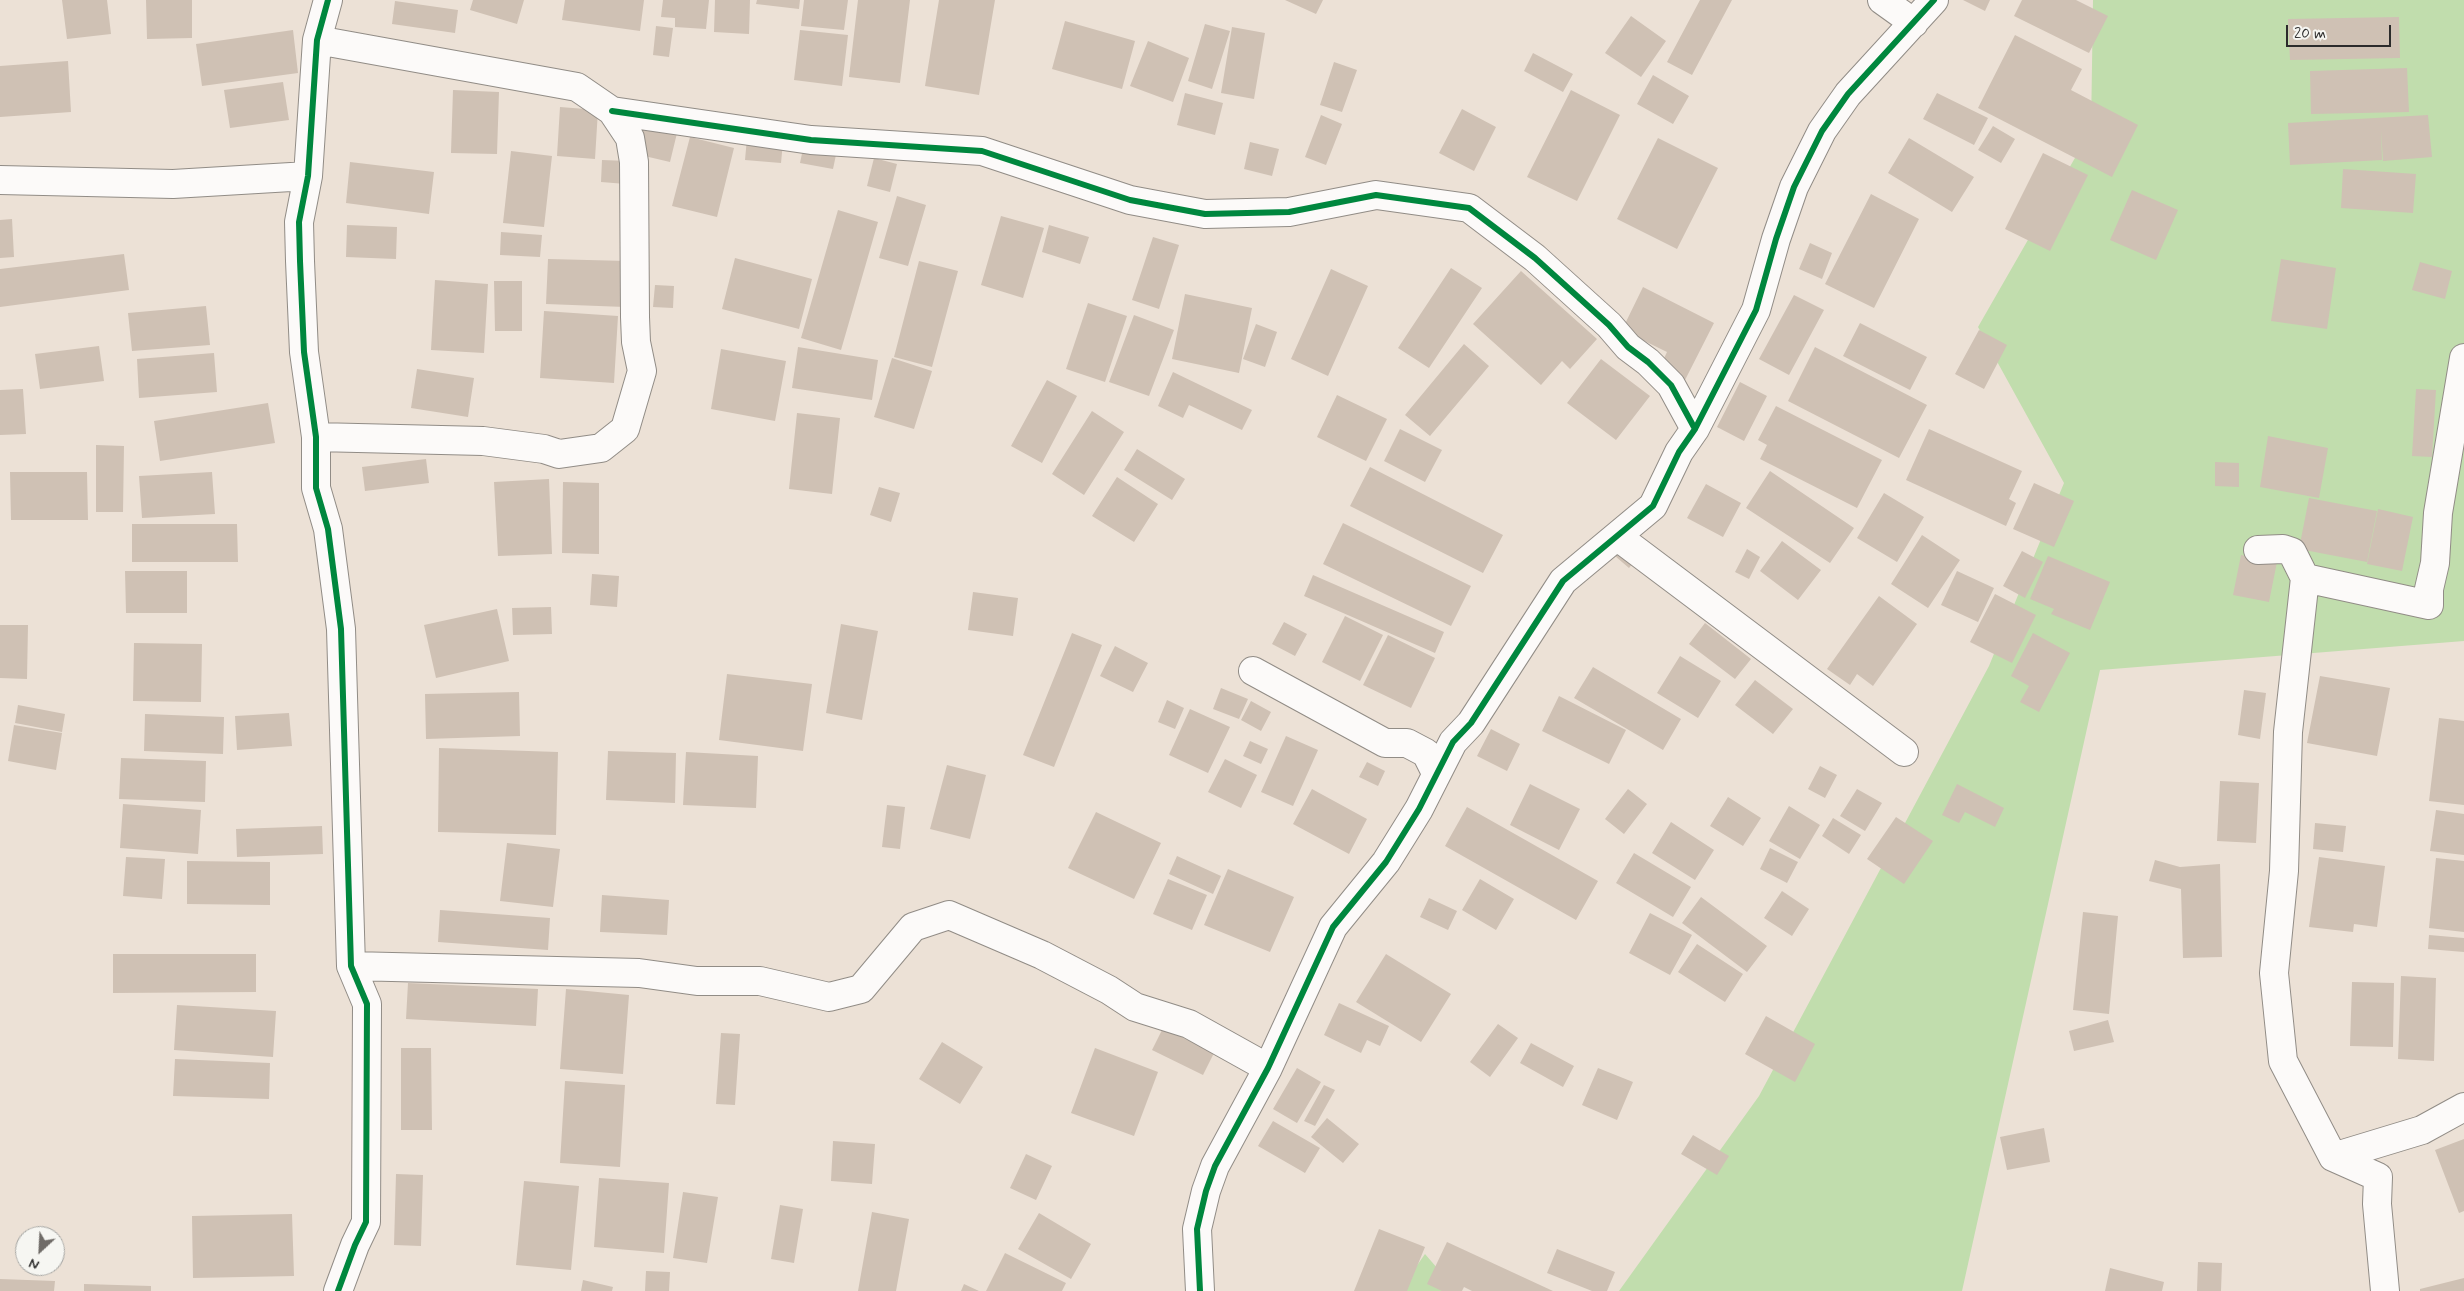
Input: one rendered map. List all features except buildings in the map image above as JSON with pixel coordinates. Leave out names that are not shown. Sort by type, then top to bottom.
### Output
[{"type":"street","points":[[328,0],[317,40],[308,176],[299,222],[300,261],[304,352],[316,436],[316,488],[328,529],[341,629],[350,966],[367,1004],[366,1222],[355,1245],[338,1291]]},
{"type":"street","points":[[1882,0],[1914,23]]},
{"type":"street","points":[[1200,1291],[1198,1229],[1206,1191],[1215,1166],[1268,1068],[1333,927],[1386,862],[1419,809],[1452,742],[1471,722],[1563,581],[1653,506],[1756,310],[1776,239],[1794,186],[1822,131],[1848,94],[1934,0]]},
{"type":"street","points":[[316,436],[483,441],[544,449],[559,454],[601,448],[624,429],[642,370],[636,325],[634,162],[630,138],[612,111],[576,87],[317,40]]},
{"type":"street","points":[[612,111],[811,140],[982,151],[1130,200],[1205,214],[1289,212],[1376,195],[1469,208],[1535,258],[1609,325],[1628,347],[1648,362],[1672,385],[1695,429]]},
{"type":"street","points":[[0,180],[172,184],[308,176]]},
{"type":"street","points":[[2305,578],[2429,605],[2428,588],[2435,563],[2438,513],[2464,358]]},
{"type":"street","points":[[1618,537],[1904,752]]},
{"type":"street","points":[[2258,550],[2283,549],[2292,552],[2305,578],[2288,732],[2284,870],[2274,972],[2282,1061],[2333,1157],[2378,1177],[2377,1204],[2385,1291]]},
{"type":"street","points":[[1253,671],[1385,743],[1407,743],[1426,753],[1436,773]]},
{"type":"street","points":[[350,966],[639,973],[697,981],[760,981],[829,997],[861,989],[913,927],[949,916],[1042,955],[1109,990],[1135,1007],[1189,1024],[1268,1068]]},
{"type":"street","points":[[2333,1157],[2422,1130],[2464,1107]]},
{"type":"green space","points":[[2093,0],[2464,0],[2464,641],[2100,670],[1962,1291],[1619,1291],[1759,1096],[1989,666],[2064,483],[1978,327],[2091,130]]},
{"type":"green space","points":[[1425,1254],[1457,1291],[1399,1291]]},
{"type":"cycle path","points":[[328,0],[317,40],[308,176],[299,222],[300,261],[304,352],[316,437],[316,488],[328,529],[341,629],[351,966],[367,1004],[366,1222],[355,1245],[338,1291]]},
{"type":"cycle path","points":[[1200,1291],[1197,1229],[1206,1191],[1215,1166],[1268,1068],[1333,927],[1386,862],[1419,809],[1453,742],[1471,723],[1563,581],[1653,506],[1679,452],[1695,429],[1756,310],[1776,239],[1794,187],[1822,131],[1848,94],[1934,0]]},
{"type":"cycle path","points":[[612,111],[811,140],[982,151],[1130,200],[1205,214],[1289,212],[1376,195],[1469,208],[1535,258],[1609,325],[1628,347],[1648,362],[1671,385],[1695,429]]}]
